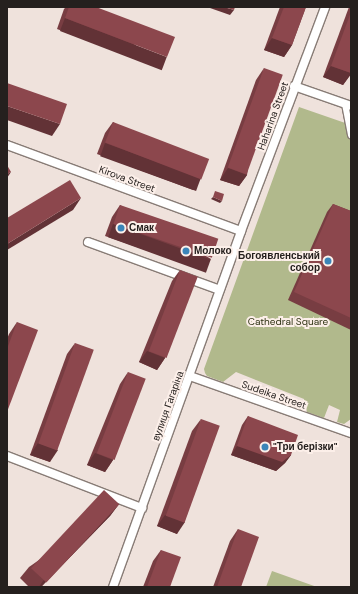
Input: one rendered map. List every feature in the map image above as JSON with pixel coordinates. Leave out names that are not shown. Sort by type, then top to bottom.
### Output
[{"type":"street","name":"Haharina Street","points":[[241,231],[294,86],[325,7]]},
{"type":"street","points":[[294,86],[348,105],[351,135]]},
{"type":"street","name":"Kirova Street","points":[[7,145],[241,231]]},
{"type":"street","name":"вулиця Гагаріна","points":[[113,587],[241,231]]},
{"type":"street","points":[[88,242],[220,290]]},
{"type":"street","name":"Sudeika Street","points":[[190,376],[351,433]]},
{"type":"street","points":[[7,456],[142,508]]},
{"type":"green space","name":"Cathedral Square","points":[[299,107],[351,125],[351,419],[344,424],[337,422],[340,410],[329,405],[324,418],[307,412],[304,399],[236,372],[223,382],[207,376],[204,369]]},
{"type":"green space","points":[[272,571],[317,587],[266,587]]},
{"type":"building","points":[[69,7],[96,7],[175,37],[167,57],[65,18]]},
{"type":"building","points":[[224,7],[235,7],[234,10]]},
{"type":"building","points":[[284,7],[306,7],[292,45],[272,38]]},
{"type":"building","points":[[351,12],[351,73],[331,66]]},
{"type":"building","points":[[264,68],[283,75],[247,174],[228,168]]},
{"type":"building","points":[[7,83],[67,104],[60,124],[7,106]]},
{"type":"building","points":[[113,122],[209,159],[201,179],[105,143]]},
{"type":"building","points":[[7,165],[11,172],[7,174]]},
{"type":"building","points":[[70,180],[81,198],[7,244],[7,218]]},
{"type":"building","points":[[215,191],[224,194],[222,201],[213,197]]},
{"type":"building","name":"Богоявленський собор","points":[[333,204],[351,211],[351,318],[294,292]]},
{"type":"building","points":[[120,205],[218,239],[212,258],[113,224]]},
{"type":"building","points":[[180,270],[198,277],[167,358],[149,351]]},
{"type":"building","points":[[17,322],[38,330],[7,412],[7,349]]},
{"type":"building","points":[[75,343],[94,350],[57,450],[38,444]]},
{"type":"building","points":[[128,372],[146,379],[115,460],[97,453]]},
{"type":"building","points":[[248,416],[298,435],[291,455],[282,462],[237,446]]},
{"type":"building","points":[[201,419],[220,426],[185,523],[166,516]]},
{"type":"building","points":[[104,490],[119,504],[46,583],[31,568]]},
{"type":"building","points":[[238,529],[259,537],[241,587],[217,587]]},
{"type":"building","points":[[161,550],[181,557],[170,587],[147,587]]},
{"type":"place","name":"Смак","points":[[121,228]]},
{"type":"place","name":"Молоко","points":[[186,251]]},
{"type":"place","name":"Богоявленський собор","points":[[328,261]]},
{"type":"place","name":"\"Три берізки\"","points":[[265,447]]}]
